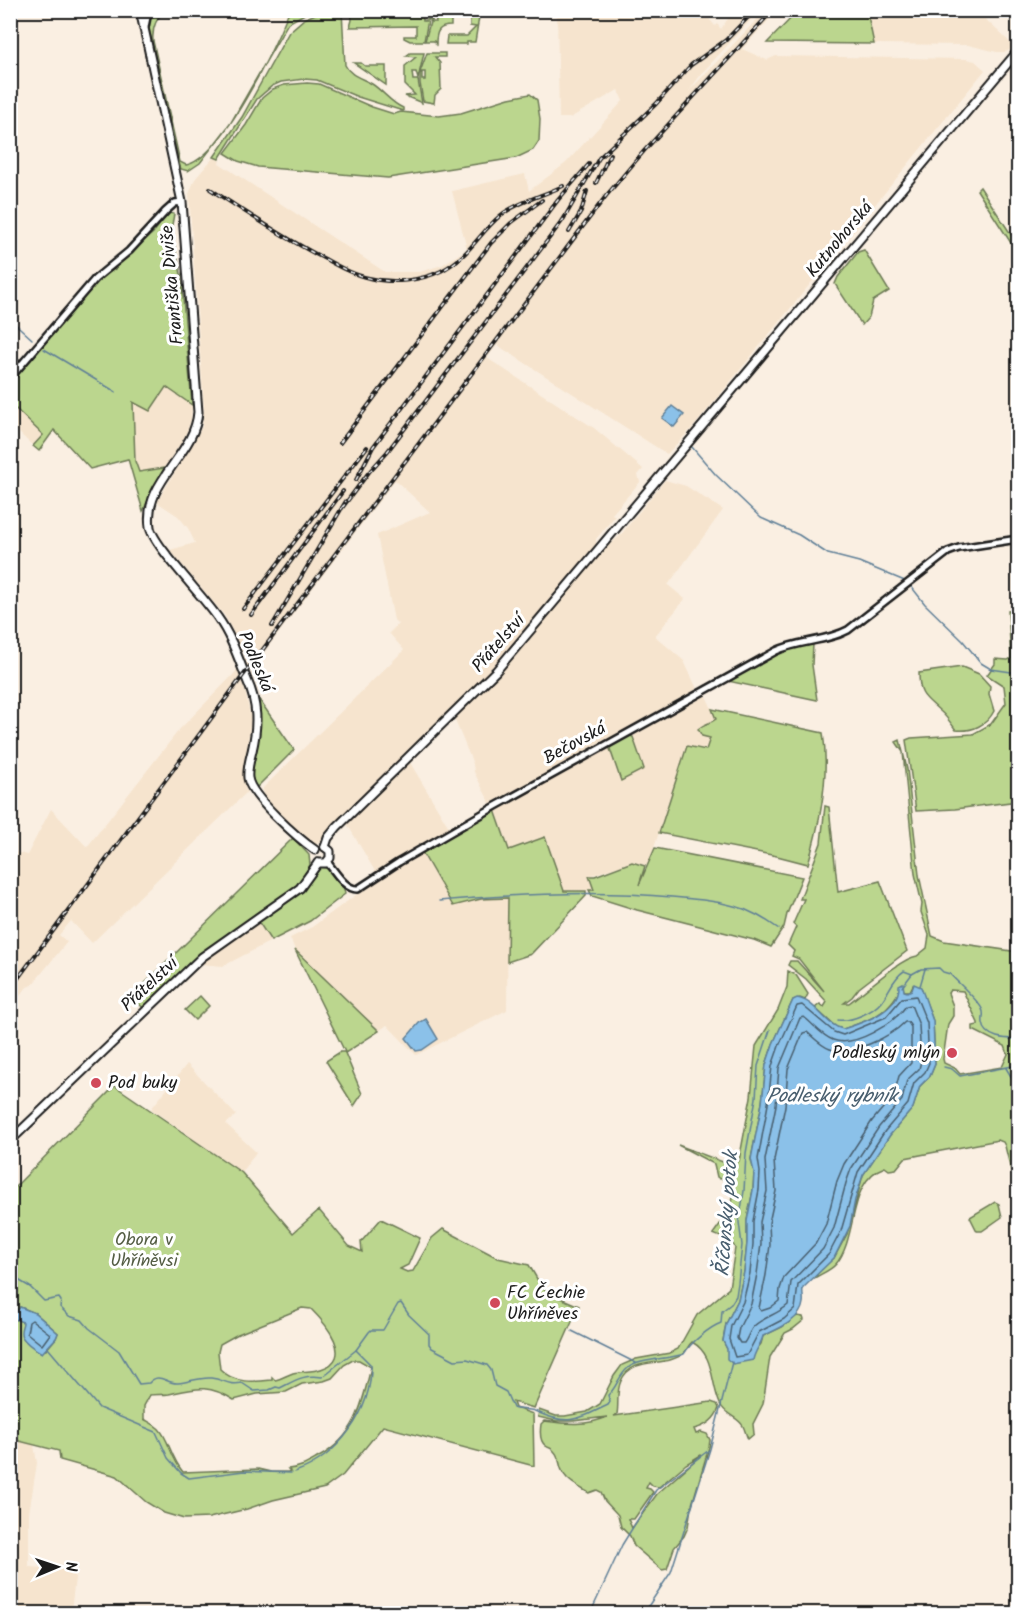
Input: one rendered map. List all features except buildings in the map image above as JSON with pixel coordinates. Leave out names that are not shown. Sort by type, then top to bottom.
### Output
[{"type":"main road","name":"Františka Diviše","points":[[140,10],[182,202],[198,417],[192,437],[156,492],[149,518]]},
{"type":"main road","name":"Kutnohorská","points":[[684,448],[1018,51]]},
{"type":"main road","name":"Přátelství","points":[[325,847],[328,838],[337,827],[496,672],[684,448]]},
{"type":"main road","name":"Podleská","points":[[149,518],[151,531],[155,538],[219,618],[253,693],[257,721],[248,770],[250,786],[295,835],[315,850]]},
{"type":"main road","points":[[325,847],[330,853],[327,862],[318,863],[314,857],[315,850],[325,847]]},
{"type":"main road","name":"Přátelství","points":[[10,1141],[202,957],[300,888],[318,863]]},
{"type":"street","points":[[146,41],[146,22],[152,10]]},
{"type":"street","points":[[10,378],[94,279],[129,250],[166,211],[176,203],[182,202]]},
{"type":"street","name":"Bečovská","points":[[327,862],[348,887],[353,890],[361,887],[399,862],[560,770],[776,651],[790,645],[837,635],[848,630],[948,552],[1018,538]]},
{"type":"shaded area","points":[[557,11],[703,11],[715,26],[717,24],[721,29],[733,11],[759,11],[702,73],[689,91],[765,11],[777,11],[742,49],[767,60],[776,56],[967,59],[975,61],[985,70],[695,425],[667,454],[497,345],[487,358],[594,428],[643,469],[638,475],[640,482],[612,514],[615,516],[596,539],[596,544],[495,667],[316,845],[310,843],[263,797],[263,788],[404,650],[389,633],[398,624],[394,620],[377,535],[430,512],[395,480],[241,682],[244,685],[251,719],[244,772],[244,785],[247,792],[92,943],[71,921],[59,935],[67,942],[11,1007],[11,851],[27,855],[51,809],[87,847],[179,730],[233,675],[246,658],[225,616],[170,550],[195,543],[188,528],[178,516],[157,502],[202,427],[204,409],[189,194],[195,179],[214,157],[220,161],[219,163],[385,272],[420,272],[442,265],[467,249],[452,191],[525,174],[529,191],[566,163],[623,101],[618,90],[570,118],[559,118]]},
{"type":"shaded area","points":[[867,11],[988,11],[982,16],[1016,48],[997,52],[968,45],[874,44]]},
{"type":"shaded area","points":[[166,387],[192,405],[191,420],[185,437],[164,468],[139,472],[135,461],[133,401],[150,411]]},
{"type":"shaded area","points":[[16,408],[43,435],[33,446],[11,425],[10,414]]},
{"type":"shaded area","points":[[665,480],[686,486],[723,510],[668,585],[685,599],[655,636],[684,661],[698,691],[493,804],[490,803],[474,772],[473,764],[454,718],[497,674],[601,551],[619,537]]},
{"type":"shaded area","points":[[705,694],[717,719],[702,736],[711,738],[706,750],[687,747],[648,866],[632,862],[589,876],[594,890],[564,891],[545,837],[509,850],[495,810]]},
{"type":"shaded area","points":[[409,761],[450,829],[376,873],[346,822]]},
{"type":"shaded area","points":[[422,852],[453,906],[481,899],[508,898],[507,1010],[416,1055],[387,1025],[379,1031],[295,950],[290,938],[312,927],[390,870]]},
{"type":"shaded area","points":[[258,921],[271,941],[223,966],[200,964],[220,945]]},
{"type":"shaded area","points":[[187,1064],[236,1115],[226,1124],[256,1152],[242,1173],[151,1109]]},
{"type":"shaded area","points":[[10,1433],[12,1439],[34,1445],[37,1463],[29,1513],[29,1567],[76,1570],[71,1611],[75,1613],[11,1613]]},
{"type":"green space","points":[[156,11],[165,11],[155,25],[153,41],[180,162],[186,165],[200,158],[215,143],[200,163],[188,171],[181,169],[178,160],[149,28],[149,21]]},
{"type":"green space","points":[[289,11],[310,11],[288,23],[264,64]]},
{"type":"green space","points":[[322,11],[342,11],[347,69],[376,87],[403,108],[403,111],[358,97],[317,80],[281,82],[272,86],[257,99],[219,159],[214,157],[242,117],[289,32],[304,19]]},
{"type":"green space","points":[[351,11],[428,11],[429,14],[422,14],[423,21],[426,21],[426,15],[429,15],[424,41],[410,41],[404,38],[404,36],[416,36],[416,26],[350,27]]},
{"type":"green space","points":[[430,11],[451,11],[451,26],[439,30],[436,44],[434,41],[425,41],[430,22],[436,22],[435,14],[432,14],[432,21],[430,21]]},
{"type":"green space","points":[[470,11],[480,11],[475,42],[446,44],[447,36],[467,36],[476,27],[470,26]]},
{"type":"green space","points":[[798,11],[867,11],[874,44],[767,43]]},
{"type":"green space","points":[[410,53],[424,53],[418,79],[416,72],[412,72],[413,80],[418,80],[422,103],[405,96],[415,95],[405,85],[405,66],[416,57],[406,56]]},
{"type":"green space","points":[[427,53],[445,53],[445,57],[435,57],[440,63],[441,89],[435,95],[434,103],[423,101],[420,83],[420,73],[422,73],[422,80],[425,80],[425,72],[420,72]]},
{"type":"green space","points":[[354,63],[361,63],[365,66],[386,66],[386,85]]},
{"type":"green space","points":[[264,64],[246,98],[231,123]]},
{"type":"green space","points":[[319,84],[394,114],[401,112],[439,116],[461,113],[530,94],[537,100],[540,119],[539,141],[533,150],[516,158],[388,178],[258,167],[238,161],[225,153],[262,98],[273,89],[284,85]]},
{"type":"green space","points":[[980,187],[1018,245],[1018,254],[977,190]]},
{"type":"green space","points":[[169,213],[174,214],[171,230],[181,274],[192,405],[166,387],[150,411],[133,402],[135,461],[139,472],[164,468],[143,511],[128,459],[90,469],[54,430],[39,451],[33,446],[43,435],[16,409],[11,414],[11,383],[101,277],[115,269],[114,267],[153,233]]},
{"type":"green space","points":[[864,250],[889,291],[873,301],[869,317],[862,325],[835,284],[858,252]]},
{"type":"green space","points":[[1018,609],[1018,801],[955,809],[916,811],[906,740],[973,734],[991,724],[1006,703],[1004,686],[987,675],[995,664],[995,659],[1008,660],[1011,658],[1008,610]]},
{"type":"green space","points":[[813,644],[812,665],[817,700],[728,681],[785,650]]},
{"type":"green space","points":[[962,667],[979,674],[990,686],[989,694],[994,711],[983,724],[973,729],[956,730],[924,695],[920,687],[919,673]]},
{"type":"green space","points":[[258,698],[294,750],[256,788],[252,767],[260,728]]},
{"type":"green space","points":[[712,709],[823,733],[825,765],[823,799],[808,864],[659,833],[687,746],[706,750],[710,738],[702,736],[698,729],[716,719]]},
{"type":"green space","points":[[628,735],[633,737],[644,769],[621,781],[609,746]]},
{"type":"green space","points":[[900,740],[903,752],[896,742]]},
{"type":"green space","points":[[903,753],[907,769],[919,875],[932,936],[944,941],[1018,952],[1018,1191],[1016,1191],[1005,1146],[998,1140],[905,1158],[896,1169],[889,1170],[885,1167],[873,1174],[865,1184],[859,1196],[843,1252],[834,1266],[816,1277],[818,1272],[834,1258],[847,1234],[863,1175],[890,1135],[913,1108],[920,1086],[930,1076],[935,1064],[933,1021],[923,994],[913,985],[910,991],[904,991],[903,987],[893,1001],[875,1016],[843,1029],[837,1028],[815,1008],[820,1004],[824,1007],[827,1002],[806,979],[788,965],[790,961],[797,961],[824,991],[799,959],[792,956],[794,951],[788,945],[796,927],[793,924],[804,899],[800,899],[821,843],[825,806],[829,807],[838,892],[880,881],[907,951],[859,988],[844,1003],[849,1003],[892,969],[927,948],[929,935],[921,912],[922,904],[915,874]],"holes":[[[950,990],[963,991],[978,1023],[973,1026],[973,1030],[1005,1046],[1008,1054],[1002,1067],[960,1074],[955,1068],[944,1063],[948,1024],[953,1016],[953,1006],[948,993]]]},
{"type":"green space","points":[[495,810],[509,850],[545,837],[564,891],[586,891],[586,896],[531,954],[507,962],[508,898],[481,899],[453,906],[422,852]]},
{"type":"green space","points":[[293,838],[309,855],[310,865],[297,887],[215,944],[143,1008],[132,996]]},
{"type":"green space","points":[[655,848],[802,877],[784,927],[771,947],[754,940],[592,896],[589,890],[594,890],[589,876],[595,876],[632,862],[645,866],[639,885]]},
{"type":"green space","points":[[321,867],[337,877],[345,894],[310,921],[271,941],[258,921],[300,892]]},
{"type":"green space","points":[[295,950],[379,1031],[345,1053],[362,1094],[354,1106],[326,1061],[340,1052],[345,1052]]},
{"type":"green space","points":[[788,971],[796,975],[808,994],[805,1000],[800,998],[793,1000],[766,1065],[762,1103],[751,1159],[754,1172],[753,1190],[747,1220],[744,1272],[738,1300],[726,1324],[723,1341],[727,1349],[755,1351],[761,1344],[763,1336],[782,1327],[797,1316],[803,1317],[804,1320],[785,1333],[770,1357],[763,1404],[753,1424],[754,1434],[748,1439],[741,1423],[725,1411],[720,1404],[705,1354],[692,1342],[677,1358],[633,1367],[621,1381],[617,1414],[614,1416],[711,1402],[717,1404],[719,1408],[709,1422],[694,1429],[696,1434],[701,1432],[707,1434],[710,1440],[709,1447],[691,1508],[688,1527],[674,1548],[667,1569],[662,1570],[634,1546],[630,1536],[621,1527],[618,1515],[605,1501],[601,1492],[597,1490],[589,1493],[569,1480],[563,1473],[556,1453],[541,1439],[541,1424],[544,1421],[584,1423],[607,1417],[556,1421],[538,1417],[539,1410],[556,1416],[565,1416],[587,1412],[600,1404],[622,1365],[636,1359],[670,1353],[678,1349],[697,1315],[729,1288],[735,1248],[731,1241],[713,1234],[731,1206],[733,1190],[723,1178],[717,1177],[714,1164],[678,1145],[728,1164],[739,1161],[751,1097],[756,1046],[778,1010],[787,987]],"holes":[[[701,1455],[657,1494],[632,1528],[628,1519],[634,1519],[653,1492],[646,1488],[649,1482],[659,1487],[686,1464]]]},
{"type":"green space","points":[[200,996],[209,1006],[195,1020],[185,1010]]},
{"type":"green space","name":"Obora v Uhříněvsi","points":[[115,1086],[242,1173],[293,1233],[319,1210],[349,1246],[362,1252],[361,1242],[381,1219],[420,1238],[408,1265],[400,1269],[407,1272],[413,1271],[432,1238],[443,1229],[498,1258],[529,1265],[540,1284],[549,1293],[579,1306],[534,1408],[513,1402],[515,1408],[533,1414],[534,1466],[383,1426],[343,1475],[325,1488],[209,1518],[184,1519],[164,1513],[146,1502],[117,1476],[60,1460],[59,1451],[11,1439],[10,1213],[15,1208],[11,1203],[11,1191]],"holes":[[[20,1307],[35,1313],[58,1333],[46,1350],[36,1350],[22,1335],[24,1322],[11,1318]],[[302,1308],[311,1309],[330,1331],[337,1349],[336,1357],[331,1364],[314,1371],[293,1373],[275,1380],[272,1377],[272,1380],[265,1381],[238,1380],[220,1369],[218,1352],[220,1344],[238,1334]],[[353,1360],[359,1360],[371,1367],[356,1418],[331,1449],[304,1465],[288,1469],[290,1471],[288,1472],[258,1469],[183,1472],[163,1434],[144,1419],[144,1406],[150,1395],[209,1389],[234,1400],[257,1394],[286,1392],[302,1384],[332,1378],[344,1365]]]},
{"type":"green space","points":[[995,1202],[999,1204],[1002,1217],[982,1231],[977,1231],[970,1217]]},
{"type":"water","points":[[672,406],[684,415],[674,427],[662,418]]},
{"type":"water","name":"Podleský rybník","points":[[903,983],[904,991],[907,992],[912,990],[914,984],[921,987],[933,1021],[935,1064],[930,1076],[920,1086],[913,1108],[890,1135],[863,1175],[850,1226],[834,1258],[803,1288],[803,1303],[798,1315],[788,1324],[763,1336],[753,1360],[733,1364],[727,1359],[727,1349],[723,1341],[726,1324],[738,1300],[744,1272],[747,1221],[753,1190],[754,1172],[751,1159],[762,1103],[766,1065],[773,1044],[793,1000],[797,998],[810,1004],[836,1027],[843,1029],[887,1009],[898,994],[899,985]]},
{"type":"water","points":[[426,1019],[438,1039],[422,1050],[416,1051],[406,1038],[419,1023]]},
{"type":"water","points":[[20,1307],[35,1313],[58,1333],[42,1353],[21,1335],[23,1322],[11,1318]]},
{"type":"waterway","points":[[10,319],[32,339]]},
{"type":"waterway","points":[[44,349],[116,392]]},
{"type":"waterway","points":[[691,446],[716,475],[761,518],[799,535],[828,554],[859,562],[907,582]]},
{"type":"waterway","points":[[910,585],[981,663],[991,669],[1018,673]]},
{"type":"waterway","points":[[439,901],[555,894],[672,897],[735,906],[757,915],[779,929]]},
{"type":"waterway","name":"Říčanský potok","points":[[838,1020],[855,1018],[873,1009],[904,971],[912,974],[921,969],[939,968],[950,974],[980,1005],[983,1012],[983,1023],[988,1032],[997,1037],[1018,1039]]},
{"type":"waterway","points":[[920,986],[925,969]]},
{"type":"waterway","points":[[902,987],[912,974]]},
{"type":"waterway","name":"Říčanský potok","points":[[10,1275],[30,1287],[44,1301],[59,1298],[60,1307],[69,1316],[82,1320],[119,1351],[139,1384],[149,1383],[156,1378],[174,1383],[211,1378],[233,1384],[242,1383],[254,1391],[280,1388],[305,1377],[322,1377],[356,1350],[371,1330],[383,1330],[398,1304],[401,1303],[409,1315],[429,1334],[429,1344],[432,1348],[455,1360],[467,1359],[487,1365],[491,1370],[495,1386],[506,1392],[513,1408],[534,1411],[557,1419],[580,1417],[608,1405],[610,1402],[608,1395],[628,1368],[639,1363],[684,1354],[701,1336],[721,1323],[722,1311],[731,1304],[736,1296],[742,1245],[739,1222],[744,1191],[746,1153],[756,1098],[758,1066],[770,1030]]},
{"type":"waterway","points":[[944,1067],[952,1069],[960,1076],[1018,1065]]},
{"type":"waterway","points":[[1006,1068],[1018,1088]]},
{"type":"waterway","points":[[572,1331],[636,1363]]},
{"type":"waterway","points":[[48,1348],[99,1408],[156,1432],[168,1458],[181,1473],[189,1478],[244,1471],[291,1473]]},
{"type":"waterway","points":[[295,1472],[311,1465],[338,1444],[359,1415],[366,1399],[371,1365],[356,1350]]},
{"type":"waterway","points":[[643,1614],[671,1572],[710,1449],[732,1362]]},
{"type":"waterway","points":[[590,1614],[622,1545],[656,1490],[709,1450]]},
{"type":"railway","points":[[342,508],[563,220],[599,158],[656,104],[691,65],[726,40],[755,10]]},
{"type":"railway","points":[[10,989],[239,681],[606,196],[773,10]]},
{"type":"railway","points":[[596,183],[610,154]]},
{"type":"railway","points":[[356,480],[373,447],[558,200],[589,164]]},
{"type":"railway","points":[[210,189],[280,234],[346,270],[378,280],[406,281],[441,271],[451,265],[508,210],[563,186]]},
{"type":"railway","points":[[569,232],[581,212],[587,191]]},
{"type":"railway","points":[[340,443],[491,243],[511,223],[542,200]]},
{"type":"railway","points":[[243,609],[367,447]]},
{"type":"railway","points":[[251,615],[343,491]]},
{"type":"railway","points":[[272,626],[346,501]]},
{"type":"place","name":"Podleský mlýn","points":[[952,1053]]},
{"type":"place","name":"Pod buky","points":[[96,1083]]},
{"type":"place","name":"FC Čechie Uhříněves","points":[[495,1303]]}]
